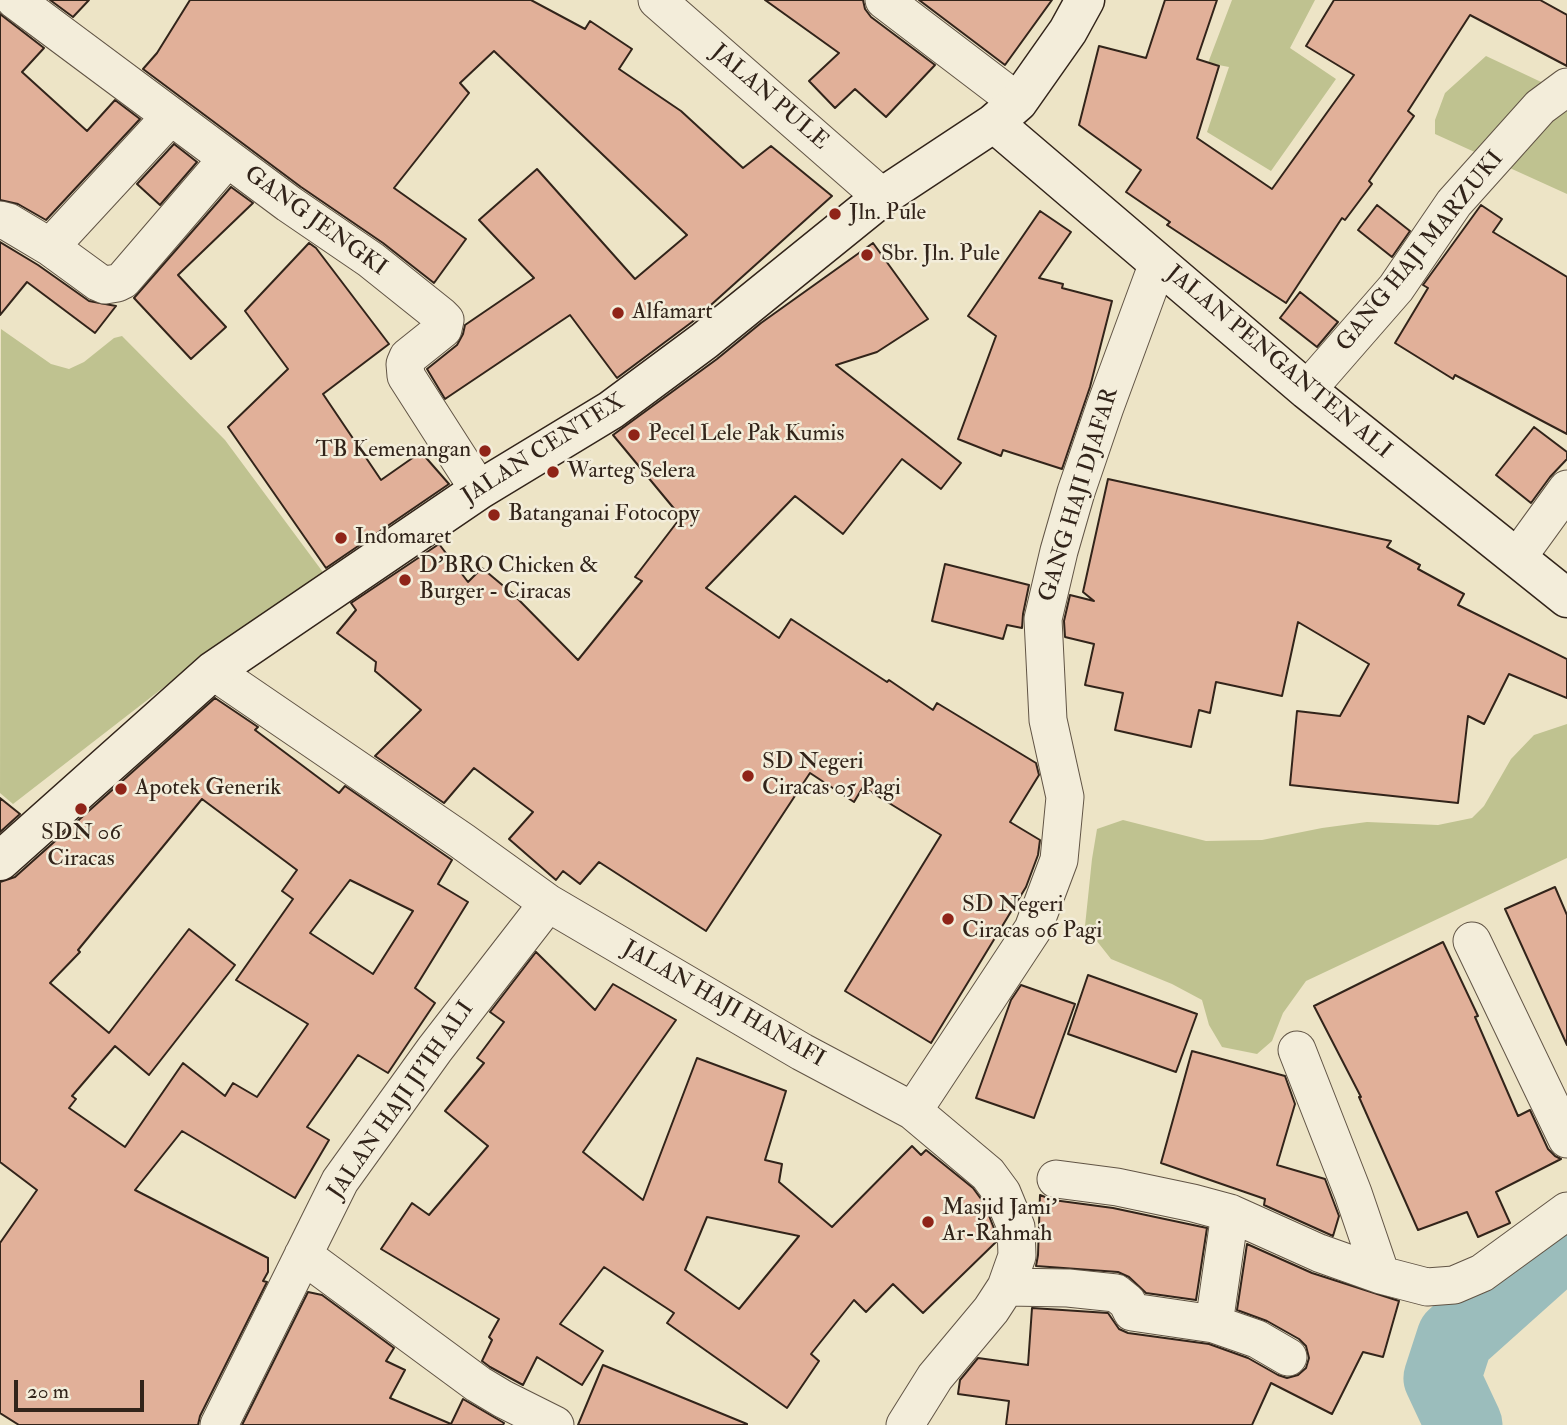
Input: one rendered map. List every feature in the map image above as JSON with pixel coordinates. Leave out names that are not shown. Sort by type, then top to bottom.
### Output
[{"type":"street","name":"GANG JENGKI","points":[[15,0],[227,159],[371,260],[445,320],[443,330],[408,357],[404,369],[480,489]]},
{"type":"street","name":"JALAN PULE","points":[[656,0],[882,197]]},
{"type":"street","points":[[884,0],[1006,113],[1068,32],[1085,0]]},
{"type":"street","name":"GANG HAJI MARZUKI","points":[[1307,390],[1396,288],[1454,203],[1540,107],[1567,87]]},
{"type":"street","name":"JALAN CENTEX","points":[[0,862],[212,671],[480,489],[611,410],[704,341],[882,197],[1006,113]]},
{"type":"street","name":"JALAN PENGANTEN ALI","points":[[1006,113],[1158,263],[1307,390],[1567,598]]},
{"type":"street","points":[[50,247],[171,116]]},
{"type":"street","points":[[0,220],[50,247],[98,282],[105,285],[117,284],[227,159]]},
{"type":"street","name":"GANG HAJI DJAFAR","points":[[913,1111],[1033,929],[1059,860],[1065,797],[1048,720],[1044,619],[1076,492],[1158,263]]},
{"type":"street","points":[[1517,558],[1567,489]]},
{"type":"street","name":"JALAN HAJI HANAFI","points":[[212,671],[462,841],[548,903],[802,1052],[913,1111],[988,1174],[1002,1193],[1016,1227],[1017,1256],[1006,1287],[991,1310],[935,1377],[905,1425]]},
{"type":"street","name":"JALAN HAJI JI'IH ALI","points":[[219,1425],[340,1181],[435,1049],[548,903]]},
{"type":"street","points":[[1472,941],[1567,1139]]},
{"type":"street","points":[[1297,1050],[1353,1193],[1381,1275]]},
{"type":"street","points":[[1056,1179],[1193,1202],[1230,1213],[1319,1253],[1381,1275],[1427,1287],[1454,1285],[1482,1273],[1567,1211]]},
{"type":"street","points":[[1214,1324],[1230,1213]]},
{"type":"street","points":[[303,1255],[478,1384],[555,1425]]},
{"type":"street","points":[[1006,1287],[1116,1293],[1127,1302],[1132,1312],[1214,1324],[1257,1339],[1289,1357]]},
{"type":"green space","points":[[1232,0],[1315,0],[1290,48],[1336,79],[1271,171],[1207,132],[1229,67],[1208,63]]},
{"type":"green space","points":[[1486,56],[1556,89],[1567,109],[1567,194],[1435,134],[1435,120],[1445,93]]},
{"type":"green space","points":[[1,329],[51,364],[69,369],[84,362],[114,338],[122,336],[225,440],[325,575],[199,660],[13,804],[0,793]]},
{"type":"green space","points":[[1567,724],[1567,858],[1306,981],[1283,1013],[1272,1041],[1257,1054],[1222,1047],[1209,1025],[1202,1000],[1172,984],[1111,959],[1085,926],[1097,829],[1123,820],[1206,841],[1262,840],[1367,822],[1438,825],[1472,818],[1484,806],[1511,759],[1534,735]]},
{"type":"building","points":[[50,0],[89,0],[73,17]]},
{"type":"building","points":[[190,0],[531,0],[585,29],[590,21],[632,49],[619,69],[681,111],[743,168],[771,146],[832,196],[692,322],[617,378],[570,315],[445,399],[427,369],[457,345],[465,325],[534,278],[479,220],[537,169],[635,279],[687,235],[494,51],[460,83],[469,93],[394,188],[466,239],[434,283],[143,69],[157,53]]},
{"type":"building","points":[[765,0],[863,0],[871,17],[935,65],[886,117],[855,89],[835,108],[809,81],[839,53]]},
{"type":"building","points":[[919,0],[1052,0],[1005,65]]},
{"type":"building","points":[[1165,0],[1217,0],[1197,59],[1219,66],[1197,138],[1272,189],[1354,75],[1306,46],[1334,0],[1540,0],[1567,15],[1567,66],[1470,15],[1408,111],[1414,116],[1369,181],[1372,184],[1345,220],[1342,218],[1286,303],[1167,225],[1170,222],[1126,192],[1141,170],[1079,125],[1099,46],[1146,58]]},
{"type":"building","points":[[0,14],[44,48],[22,72],[87,131],[115,100],[140,119],[46,220],[18,204],[0,200]]},
{"type":"building","points":[[174,144],[197,162],[160,205],[137,184]]},
{"type":"building","points":[[231,187],[253,203],[178,275],[226,327],[191,359],[134,298]]},
{"type":"building","points":[[1377,205],[1410,231],[1392,257],[1358,230]]},
{"type":"building","points":[[1481,205],[1502,219],[1493,232],[1567,277],[1567,434],[1455,375],[1453,379],[1395,343],[1428,288],[1423,285]]},
{"type":"building","points":[[1040,211],[1071,232],[1039,278],[1063,284],[1062,288],[1112,301],[1090,387],[1062,469],[1003,450],[1001,456],[958,439],[996,336],[968,316]]},
{"type":"building","points":[[0,242],[89,301],[116,306],[95,333],[27,282],[0,315]]},
{"type":"building","points":[[309,243],[316,248],[389,344],[323,394],[381,480],[421,452],[449,484],[326,568],[228,427],[288,369],[245,311]]},
{"type":"building","points":[[873,243],[928,319],[877,352],[836,365],[961,463],[941,489],[902,459],[843,534],[795,496],[706,588],[779,638],[791,619],[933,710],[937,703],[1036,763],[1039,775],[1010,822],[1040,840],[1038,855],[1026,887],[931,1043],[845,991],[941,835],[863,787],[854,802],[810,773],[706,931],[599,862],[580,884],[563,871],[556,880],[509,839],[533,812],[474,768],[444,803],[375,756],[421,710],[375,671],[376,662],[337,633],[356,610],[351,603],[439,544],[468,582],[482,568],[513,594],[578,660],[642,581],[635,577],[681,517],[613,435],[717,359],[761,323]]},
{"type":"building","points":[[1300,292],[1338,322],[1317,347],[1280,318]]},
{"type":"building","points":[[1534,427],[1567,452],[1567,459],[1531,503],[1496,475]]},
{"type":"building","points":[[1108,479],[1391,541],[1387,547],[1420,565],[1418,569],[1464,594],[1458,605],[1567,659],[1567,698],[1509,674],[1484,724],[1468,716],[1458,803],[1290,785],[1297,711],[1340,716],[1369,664],[1298,622],[1282,696],[1216,682],[1210,713],[1199,710],[1191,747],[1115,730],[1123,693],[1085,685],[1094,644],[1065,637],[1064,621],[1070,595],[1094,601],[1083,592]]},
{"type":"building","points":[[945,564],[1029,585],[1022,628],[1007,625],[1003,639],[932,621]]},
{"type":"building","points":[[215,698],[258,727],[255,730],[339,793],[345,786],[452,860],[438,884],[468,902],[415,988],[435,1003],[388,1073],[358,1055],[307,1127],[329,1140],[295,1198],[182,1131],[135,1190],[268,1258],[268,1272],[263,1281],[267,1282],[200,1416],[198,1425],[19,1425],[0,1413],[0,1243],[37,1190],[0,1162],[0,882],[15,877]],"holes":[[[202,799],[297,870],[282,891],[293,899],[236,980],[308,1024],[257,1097],[233,1083],[225,1096],[183,1063],[125,1147],[69,1108],[76,1099],[72,1096],[115,1046],[149,1075],[235,965],[189,929],[109,1033],[50,983],[80,952],[78,950]],[[350,880],[413,911],[373,974],[310,933]]]},
{"type":"building","points":[[0,798],[20,814],[0,832]]},
{"type":"building","points":[[1555,887],[1567,915],[1567,1045],[1505,909]]},
{"type":"building","points":[[1443,942],[1478,1016],[1475,1017],[1518,1116],[1530,1110],[1548,1149],[1561,1159],[1496,1192],[1510,1223],[1478,1237],[1467,1212],[1418,1230],[1361,1097],[1314,1006]]},
{"type":"building","points":[[536,952],[595,1010],[613,984],[676,1020],[583,1152],[643,1200],[697,1058],[786,1091],[765,1160],[782,1164],[779,1182],[832,1227],[912,1146],[921,1155],[926,1150],[973,1188],[984,1203],[995,1231],[996,1242],[923,1313],[893,1284],[866,1312],[854,1300],[811,1354],[819,1361],[787,1408],[667,1323],[674,1313],[604,1267],[560,1324],[603,1351],[582,1385],[537,1357],[523,1385],[482,1361],[492,1340],[489,1337],[499,1319],[381,1249],[412,1203],[429,1215],[488,1146],[445,1111],[484,1063],[477,1058],[504,1022],[490,1012]],"holes":[[[707,1217],[799,1236],[739,1309],[685,1270]]]},
{"type":"building","points":[[1088,975],[1197,1014],[1176,1072],[1068,1034]]},
{"type":"building","points":[[1021,985],[1075,1004],[1034,1118],[976,1098],[1011,1000]]},
{"type":"building","points":[[1192,1051],[1285,1076],[1295,1104],[1277,1165],[1325,1179],[1339,1216],[1333,1236],[1264,1205],[1265,1199],[1161,1163]]},
{"type":"building","points":[[1040,1195],[1053,1200],[1113,1208],[1207,1228],[1196,1300],[1146,1293],[1129,1277],[1118,1272],[1036,1266]]},
{"type":"building","points":[[1247,1244],[1312,1273],[1399,1301],[1383,1357],[1363,1352],[1332,1414],[1271,1383],[1252,1425],[1006,1425],[1009,1401],[958,1394],[960,1380],[978,1358],[1028,1365],[1032,1308],[1108,1313],[1119,1329],[1128,1333],[1209,1344],[1248,1358],[1278,1375],[1287,1378],[1298,1375],[1306,1368],[1309,1358],[1306,1346],[1299,1339],[1267,1321],[1237,1310]]},
{"type":"building","points":[[308,1292],[322,1295],[394,1348],[386,1361],[405,1370],[390,1398],[451,1424],[463,1399],[504,1423],[503,1425],[242,1425]]},
{"type":"building","points":[[603,1365],[747,1424],[747,1425],[578,1425]]},
{"type":"waterway","points":[[1464,1425],[1442,1378],[1455,1338],[1567,1238]]},
{"type":"place","name":"Jln. Pule","points":[[835,214]]},
{"type":"place","name":"Sbr. Jln. Pule","points":[[867,255]]},
{"type":"place","name":"Alfamart","points":[[618,313]]},
{"type":"place","name":"Pecel Lele Pak Kumis","points":[[634,435]]},
{"type":"place","name":"TB Kemenangan","points":[[485,451]]},
{"type":"place","name":"Warteg Selera","points":[[553,472]]},
{"type":"place","name":"Batanganai Fotocopy","points":[[494,515]]},
{"type":"place","name":"Indomaret","points":[[341,538]]},
{"type":"place","name":"D'BRO Chicken & Burger - Ciracas","points":[[405,580]]},
{"type":"place","name":"SD Negeri Ciracas 05 Pagi","points":[[748,776]]},
{"type":"place","name":"Apotek Generik","points":[[121,789]]},
{"type":"place","name":"SDN 06 Ciracas","points":[[81,809]]},
{"type":"place","name":"SD Negeri Ciracas 06 Pagi","points":[[948,919]]},
{"type":"place","name":"Masjid Jami' Ar-Rahmah","points":[[928,1222]]}]
